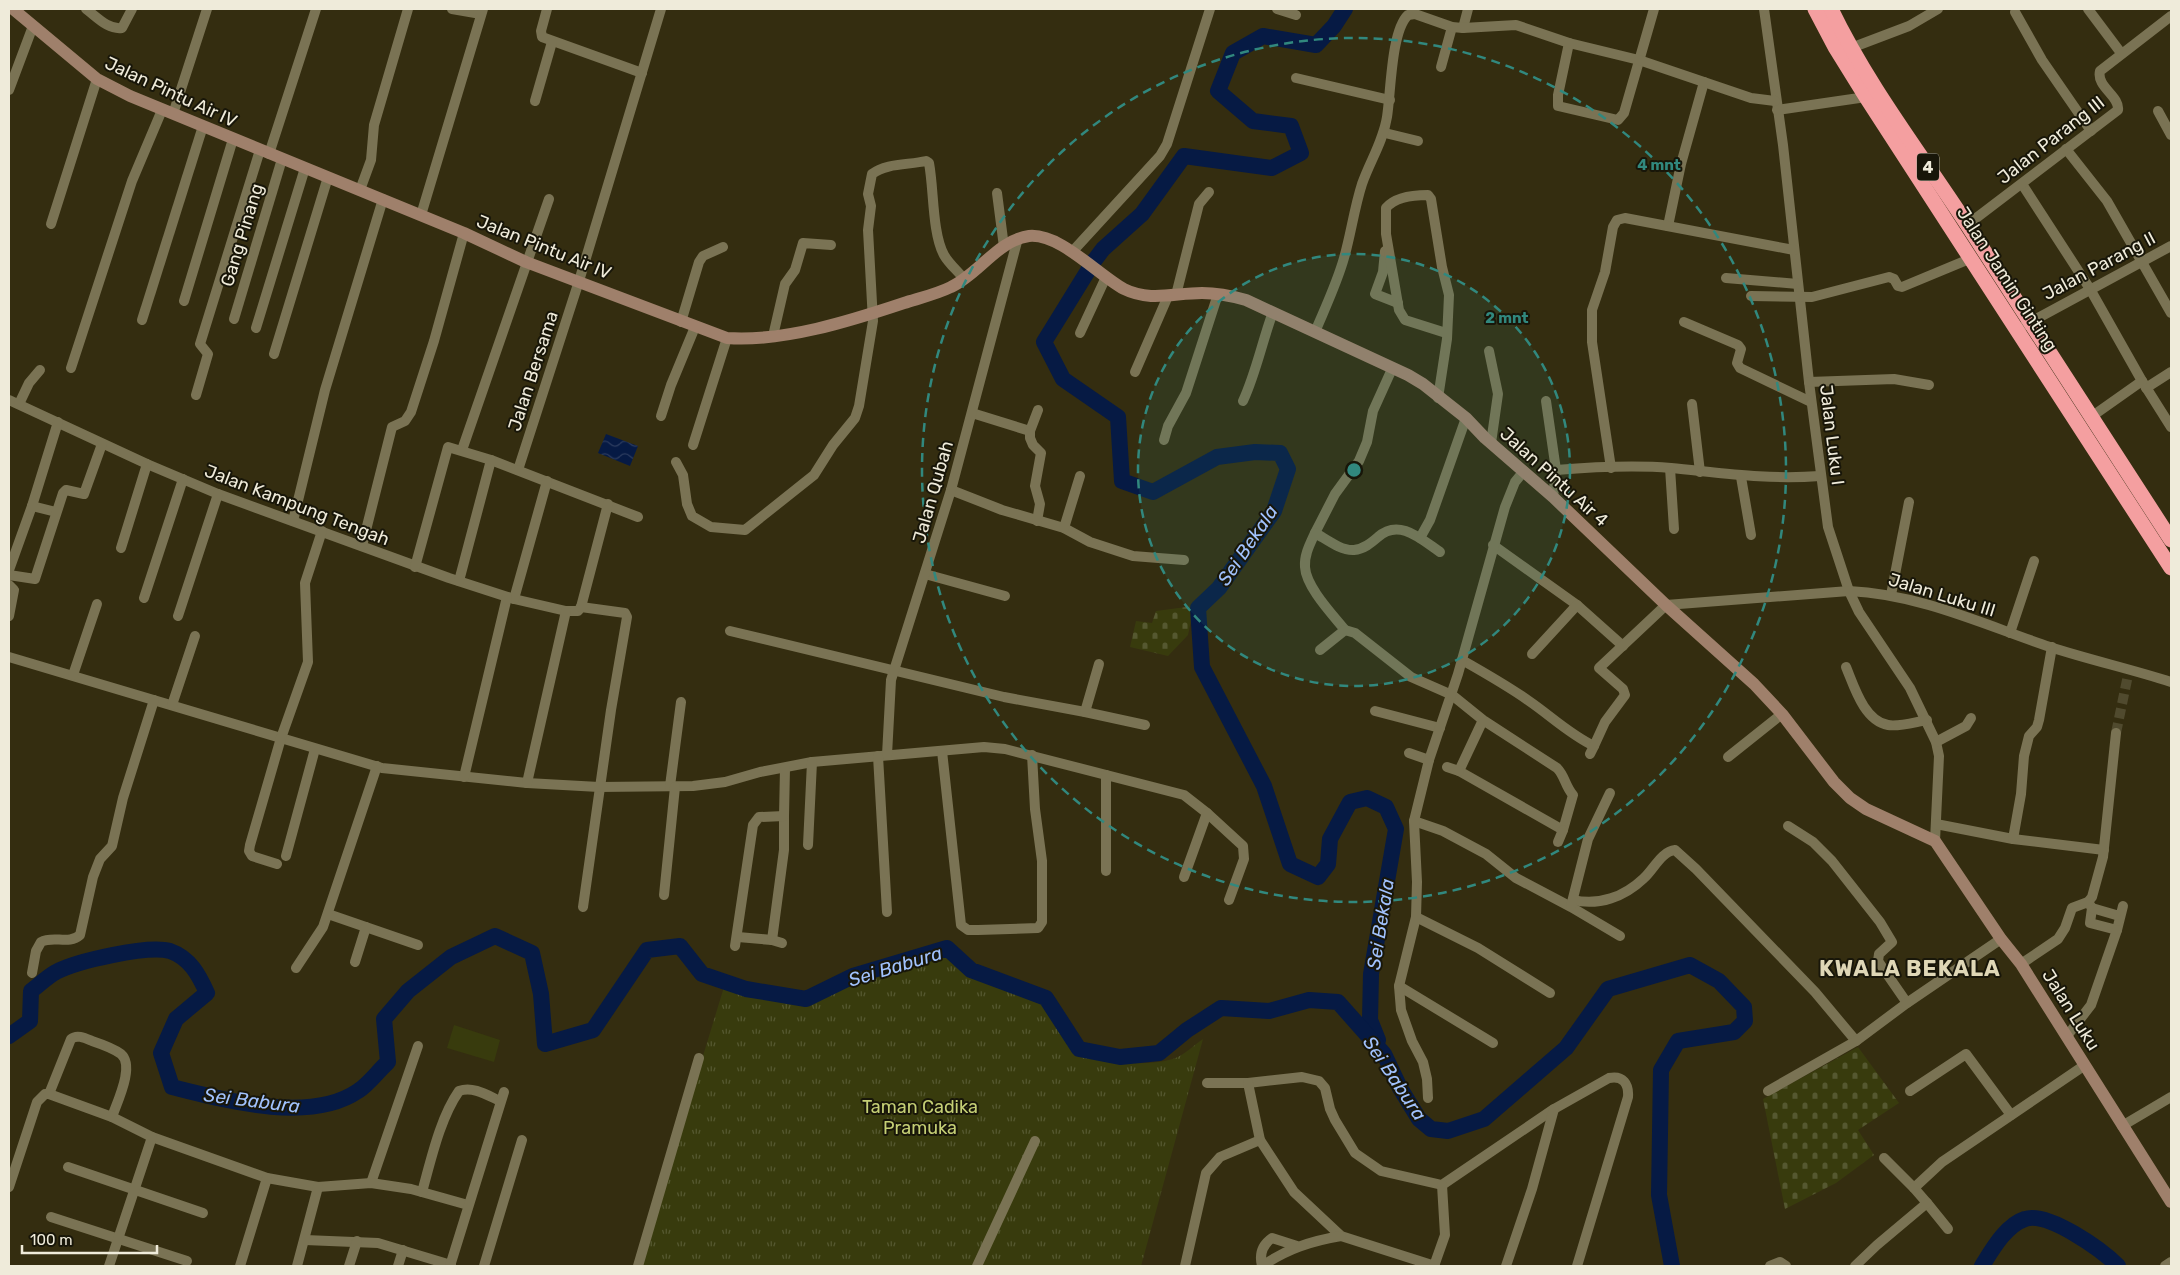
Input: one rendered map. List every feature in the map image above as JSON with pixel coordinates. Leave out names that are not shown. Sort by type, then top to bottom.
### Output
[{"type":"highway","name":"Jalan Jamin Ginting","points":[[1815,9],[1835,47],[1866,98],[1972,258],[2091,418],[2171,540]]},
{"type":"highway","name":"Jalan Jamin Ginting","points":[[1831,9],[1852,48],[1893,114],[1967,225],[2023,326],[2171,568]]},
{"type":"main road","name":"Jalan Pintu Air IV","points":[[14,9],[32,26],[98,79],[168,112],[383,199],[464,233],[526,262],[727,338],[746,339],[773,336],[874,313],[950,288],[1018,238]]},
{"type":"main road","points":[[1018,238],[1042,237],[1077,255]]},
{"type":"main road","name":"Jalan Pintu Air 4","points":[[1077,255],[1123,288],[1142,296],[1218,294],[1246,300],[1408,375],[1466,418],[1491,443],[1553,497],[1666,605],[1754,684],[1782,714],[1834,782],[1850,798],[1866,809],[1935,841]]},
{"type":"main road","name":"Jalan Luku","points":[[1935,841],[2021,964],[2171,1202]]},
{"type":"street","points":[[86,9],[110,28],[116,29],[122,28],[127,22],[132,9]]},
{"type":"street","points":[[71,368],[132,181],[168,112],[207,9]]},
{"type":"street","points":[[196,395],[208,354],[200,344],[316,9]]},
{"type":"street","points":[[360,190],[372,156],[374,125],[408,9]]},
{"type":"street","points":[[421,215],[482,11],[452,9]]},
{"type":"street","points":[[547,9],[541,34],[552,42],[642,73]]},
{"type":"street","name":"Jalan Bersama","points":[[518,470],[579,281],[661,9]]},
{"type":"street","points":[[1077,255],[1168,144],[1210,9]]},
{"type":"street","points":[[1277,9],[1296,15]]},
{"type":"street","points":[[1463,28],[1468,9]]},
{"type":"street","points":[[1569,43],[1557,103],[1559,107],[1620,119],[1640,60],[1654,9]]},
{"type":"street","name":"Jalan Luku I","points":[[1764,9],[1783,146],[1811,402],[1828,528],[1849,591],[1859,612],[1910,688],[1936,742],[1939,756],[1935,841]]},
{"type":"street","points":[[1852,48],[1909,26],[1938,9]]},
{"type":"street","points":[[2088,9],[2121,53]]},
{"type":"street","points":[[2015,12],[2042,60],[2092,131]]},
{"type":"street","points":[[1315,332],[1344,258],[1364,180],[1385,133],[1393,61],[1403,20],[1408,15],[1415,14],[1452,27],[1516,25],[1569,43],[1640,60],[1776,105],[1866,98]]},
{"type":"street","name":"Jalan Parang III","points":[[1967,225],[2118,110],[2119,106],[2100,79],[2099,73],[2121,53],[2171,16]]},
{"type":"street","points":[[9,90],[32,26]]},
{"type":"street","points":[[1441,67],[1452,27]]},
{"type":"street","points":[[535,101],[552,42]]},
{"type":"street","points":[[1296,78],[1390,100]]},
{"type":"street","points":[[51,224],[98,79]]},
{"type":"street","points":[[1668,226],[1685,148],[1704,82]]},
{"type":"street","points":[[2158,111],[2171,135]]},
{"type":"street","points":[[142,320],[203,126]]},
{"type":"street","points":[[1385,133],[1418,141]]},
{"type":"street","points":[[184,301],[233,139]]},
{"type":"street","points":[[2066,149],[2107,201],[2171,313]]},
{"type":"street","name":"Gang Pinang","points":[[234,319],[282,159]]},
{"type":"street","points":[[676,462],[683,475],[687,504],[692,516],[711,528],[745,530],[814,474],[833,445],[855,418],[859,406],[874,313],[868,230],[870,206],[868,194],[872,174],[886,166],[926,161],[929,163],[934,214],[940,242],[945,256],[964,279]]},
{"type":"street","points":[[256,328],[305,168]]},
{"type":"street","points":[[274,354],[328,178]]},
{"type":"street","points":[[2022,184],[2090,289],[2144,385],[2170,424]]},
{"type":"street","points":[[1134,372],[1172,295],[1199,204],[1209,192]]},
{"type":"street","points":[[998,193],[1004,247]]},
{"type":"street","points":[[1398,303],[1375,294],[1383,272],[1388,205],[1415,195],[1428,195],[1431,199],[1442,267],[1449,295],[1438,398]]},
{"type":"street","points":[[293,520],[325,390],[383,199]]},
{"type":"street","points":[[462,450],[549,199]]},
{"type":"street","points":[[1611,468],[1592,342],[1594,299],[1605,272],[1613,227],[1617,220],[1625,218],[1794,250]]},
{"type":"street","points":[[362,546],[392,427],[405,421],[411,412],[434,341],[464,233]]},
{"type":"street","points":[[1386,234],[1398,303],[1405,320],[1446,333]]},
{"type":"street","name":"Jalan Qubah","points":[[887,912],[882,756],[894,671],[951,490],[1018,238]]},
{"type":"street","points":[[773,336],[786,284],[795,270],[803,243],[830,245]]},
{"type":"street","name":"Jalan Parang II","points":[[2023,326],[2171,246]]},
{"type":"street","points":[[681,322],[699,262],[703,256],[723,247]]},
{"type":"street","points":[[1751,296],[1800,298],[1822,295],[1889,277],[1898,286],[1902,287],[1972,258]]},
{"type":"street","points":[[1080,333],[1104,276]]},
{"type":"street","points":[[1726,278],[1798,284]]},
{"type":"street","points":[[1164,440],[1168,426],[1186,393],[1218,294]]},
{"type":"street","points":[[1242,401],[1250,386],[1260,345],[1273,312]]},
{"type":"street","points":[[1684,322],[1738,345],[1741,349],[1737,364],[1740,368],[1811,402]]},
{"type":"street","points":[[661,416],[671,385],[695,327]]},
{"type":"street","points":[[693,445],[727,338]]},
{"type":"street","points":[[1488,351],[1498,394],[1491,443]]},
{"type":"street","points":[[1392,369],[1373,411],[1367,442],[1359,461],[1336,494],[1315,533],[1307,553],[1305,569],[1323,604],[1345,630],[1360,636],[1411,677],[1452,695],[1483,720],[1557,768],[1563,775],[1566,787],[1573,795],[1573,800],[1558,842]]},
{"type":"street","points":[[19,404],[29,382],[40,370]]},
{"type":"street","points":[[2091,418],[2144,385],[2171,372]]},
{"type":"street","points":[[1809,382],[1894,379],[1929,385]]},
{"type":"street","name":"Jalan Kampung Tengah","points":[[9,400],[102,444],[218,494],[415,566],[510,598],[566,611],[578,611],[582,607]]},
{"type":"street","points":[[1546,401],[1556,470],[1553,497]]},
{"type":"street","points":[[1692,404],[1700,472]]},
{"type":"street","points":[[1037,521],[1040,504],[1035,486],[1041,453],[1031,441],[1030,431],[1038,410]]},
{"type":"street","points":[[972,413],[1030,431]]},
{"type":"street","points":[[1420,538],[1430,520],[1466,418]]},
{"type":"street","points":[[9,616],[14,590],[9,577],[58,422]]},
{"type":"street","points":[[9,577],[35,579],[56,512],[66,490],[84,494],[102,444]]},
{"type":"street","points":[[415,566],[446,449],[451,446],[608,504],[638,517]]},
{"type":"street","points":[[459,581],[491,460]]},
{"type":"street","points":[[121,548],[147,464]]},
{"type":"street","points":[[1670,468],[1674,529]]},
{"type":"street","points":[[1556,470],[1670,468],[1776,478],[1820,476]]},
{"type":"street","points":[[1428,1098],[1427,1079],[1423,1062],[1412,1041],[1401,1010],[1399,986],[1416,917],[1418,882],[1414,821],[1429,760],[1452,695],[1493,545],[1515,482],[1524,471]]},
{"type":"street","points":[[1064,528],[1080,476]]},
{"type":"street","points":[[1741,476],[1751,535]]},
{"type":"street","points":[[144,598],[183,479]]},
{"type":"street","points":[[464,777],[510,598],[547,481]]},
{"type":"street","points":[[951,490],[1002,510],[1064,528],[1090,542],[1133,556],[1184,560]]},
{"type":"street","points":[[178,616],[218,494]]},
{"type":"street","points":[[1891,595],[1909,502]]},
{"type":"street","points":[[583,907],[599,787],[627,616],[625,614],[582,607],[608,504]]},
{"type":"street","points":[[32,506],[56,512]]},
{"type":"street","points":[[1315,533],[1346,549],[1355,550],[1368,545],[1384,531],[1392,528],[1409,532],[1440,552]]},
{"type":"street","points":[[277,864],[252,856],[249,851],[281,738],[308,658],[305,583],[322,531]]},
{"type":"street","points":[[1493,545],[1577,606],[1623,646]]},
{"type":"street","points":[[2010,633],[2034,561]]},
{"type":"street","points":[[925,574],[1004,596]]},
{"type":"street","name":"Jalan Luku III","points":[[1666,605],[1849,591],[1891,595],[2128,672],[2171,682]]},
{"type":"street","points":[[74,675],[97,604]]},
{"type":"street","points":[[1462,660],[1494,678],[1530,702],[1592,750],[1605,722],[1625,694],[1623,689],[1599,668],[1666,605]]},
{"type":"street","points":[[1532,654],[1577,606]]},
{"type":"street","points":[[527,783],[566,611]]},
{"type":"street","points":[[1320,650],[1345,630]]},
{"type":"street","points":[[730,632],[1004,697],[1086,712],[1145,726]]},
{"type":"street","points":[[172,705],[196,636]]},
{"type":"street","points":[[2013,839],[2021,794],[2024,756],[2029,736],[2037,727],[2039,720],[2052,647]]},
{"type":"street","points":[[9,657],[377,766],[527,783],[599,787],[711,785],[812,762],[993,747],[1032,755],[1184,795],[1243,846],[1245,851],[1228,900]]},
{"type":"street","points":[[1086,712],[1099,664]]},
{"type":"street","points":[[1846,667],[1858,695],[1876,720],[1888,726],[1927,720]]},
{"type":"street","points":[[32,973],[36,951],[41,942],[50,939],[74,939],[80,935],[93,877],[100,859],[112,846],[123,798],[154,700]]},
{"type":"street","points":[[664,895],[672,786],[681,702]]},
{"type":"street","points":[[1375,711],[1440,728]]},
{"type":"street","points":[[1728,757],[1782,714]]},
{"type":"street","points":[[1936,742],[1966,726],[1971,718]]},
{"type":"street","points":[[1459,771],[1483,720]]},
{"type":"street","points":[[2116,733],[2104,850],[2090,905],[2090,923],[2117,930]]},
{"type":"street","points":[[286,856],[315,749]]},
{"type":"street","points":[[942,751],[961,925],[968,930],[1038,928],[1042,922],[1042,861],[1035,809],[1032,755]]},
{"type":"street","points":[[1409,753],[1429,760]]},
{"type":"street","points":[[808,845],[812,762]]},
{"type":"street","points":[[296,968],[319,935],[328,914],[377,766]]},
{"type":"street","points":[[1447,767],[1459,771],[1563,830]]},
{"type":"street","points":[[772,940],[784,850],[785,768]]},
{"type":"street","points":[[1106,775],[1106,871]]},
{"type":"street","points":[[1572,903],[1588,839],[1610,793]]},
{"type":"street","points":[[1184,877],[1207,813]]},
{"type":"street","points":[[782,943],[772,940],[737,942],[754,825],[759,817],[784,816]]},
{"type":"street","points":[[1414,821],[1443,831],[1477,850],[1516,878],[1572,903],[1620,936]]},
{"type":"street","points":[[1936,824],[2013,839],[2104,850]]},
{"type":"street","points":[[1788,826],[1813,842],[1880,922],[1892,942],[1879,954],[1878,961],[1907,1003]]},
{"type":"street","points":[[1572,903],[1586,903],[1613,898],[1629,891],[1644,878],[1664,855],[1670,850],[1675,850],[1696,869],[1808,985],[1856,1041]]},
{"type":"street","points":[[2021,964],[2058,939],[2065,928],[2072,908],[2090,905],[2116,915]]},
{"type":"street","points":[[2067,1036],[2092,1005],[2123,906]]},
{"type":"street","points":[[328,914],[418,946]]},
{"type":"street","points":[[1416,917],[1478,948],[1550,993]]},
{"type":"street","points":[[354,962],[366,927]]},
{"type":"street","points":[[1768,1091],[1856,1041],[2001,938]]},
{"type":"street","points":[[1399,986],[1493,1043]]},
{"type":"street","points":[[49,1094],[70,1039],[79,1036],[88,1039],[119,1053],[126,1062],[127,1072],[112,1117]]},
{"type":"street","points":[[372,1183],[418,1046]]},
{"type":"street","points":[[1910,1091],[1960,1056],[1966,1054],[2011,1114]]},
{"type":"street","points":[[638,1266],[699,1058]]},
{"type":"street","points":[[1914,1188],[1942,1162],[2085,1065]]},
{"type":"street","points":[[1207,1083],[1248,1083],[1302,1077],[1319,1081],[1325,1088],[1335,1120],[1355,1153],[1381,1171],[1442,1186],[1554,1109],[1609,1078],[1619,1078],[1628,1085],[1628,1097],[1577,1266]]},
{"type":"street","points":[[1248,1083],[1260,1140],[1294,1192],[1341,1236],[1434,1266],[1445,1235],[1442,1186]]},
{"type":"street","points":[[305,1240],[378,1243],[450,1266],[502,1096],[465,1089],[459,1091],[452,1102],[434,1150],[422,1192]]},
{"type":"street","points":[[9,1187],[37,1102],[45,1094],[49,1094],[112,1117],[152,1137],[267,1178],[318,1187],[372,1183],[422,1192],[468,1205]]},
{"type":"street","points":[[2122,1126],[2171,1097]]},
{"type":"street","points":[[1506,1266],[1532,1189],[1554,1109]]},
{"type":"street","points":[[110,1266],[152,1137]]},
{"type":"street","points":[[484,1266],[522,1140]]},
{"type":"street","points":[[1185,1266],[1206,1173],[1220,1157],[1260,1140]]},
{"type":"street","points":[[977,1266],[1035,1141]]},
{"type":"street","points":[[1884,1158],[1914,1188],[1948,1229]]},
{"type":"street","points":[[68,1167],[203,1213]]},
{"type":"street","points":[[240,1266],[267,1178]]},
{"type":"street","points":[[297,1266],[318,1187]]},
{"type":"street","points":[[1855,1266],[1877,1245],[1927,1204]]},
{"type":"street","points":[[51,1217],[188,1260]]},
{"type":"street","points":[[1297,1246],[1341,1236]]},
{"type":"street","points":[[349,1266],[357,1241]]},
{"type":"street","points":[[398,1266],[403,1250]]},
{"type":"street","points":[[1770,1266],[1780,1262],[1786,1266]]},
{"type":"street","points":[[2165,1266],[2171,1262]]},
{"type":"green space","points":[[1194,606],[1188,635],[1168,656],[1130,647],[1136,621],[1152,623],[1156,611]]},
{"type":"green space","name":"Taman Cadika Pramuka","points":[[945,953],[970,976],[1043,1003],[1075,1055],[1124,1063],[1161,1062],[1181,1055],[1203,1039],[1141,1266],[639,1266],[724,987],[808,1005],[871,976]]},
{"type":"green space","points":[[454,1025],[500,1040],[494,1062],[447,1048]]},
{"type":"green space","points":[[1858,1047],[1899,1103],[1858,1130],[1874,1155],[1836,1183],[1785,1209],[1763,1099]]},
{"type":"water","points":[[606,434],[638,446],[630,466],[598,453]]},
{"type":"waterway","name":"Sei Bekala","points":[[1345,9],[1334,26],[1316,45],[1263,36],[1233,53],[1218,91],[1253,121],[1291,126],[1301,153],[1272,168],[1184,156],[1142,214],[1103,249],[1044,342],[1063,379],[1118,417],[1122,481],[1153,492],[1217,457],[1255,452],[1280,453],[1288,469],[1274,511],[1219,588],[1198,608],[1202,667],[1264,786],[1290,864],[1318,877],[1328,864],[1330,839],[1350,802],[1367,798],[1386,807],[1396,829],[1371,974],[1370,1020],[1378,1040]]},
{"type":"waterway","name":"Sei Babura","points":[[9,1036],[30,1021],[31,991],[56,972],[79,963],[112,955],[145,950],[170,951],[183,958],[193,968],[207,993],[176,1019],[161,1053],[172,1087],[241,1103],[292,1108],[316,1106],[338,1101],[358,1091],[388,1062],[384,1019],[408,991],[451,957],[495,936],[532,953],[541,994],[545,1044],[593,1030],[647,950],[680,946],[702,974],[746,989],[806,999],[853,976],[947,948],[971,970],[1046,998],[1079,1049],[1120,1057],[1159,1053],[1187,1030],[1221,1008],[1269,1011],[1309,1000],[1338,1002],[1384,1054],[1400,1088],[1419,1119],[1431,1129],[1448,1131],[1484,1119],[1566,1048],[1608,989],[1690,965],[1719,981],[1744,1007],[1745,1021],[1734,1032],[1678,1041],[1661,1070],[1659,1195],[1672,1266]]},
{"type":"waterway","name":"Sei Babura","points":[[1982,1266],[2006,1232],[2018,1222],[2035,1218],[2060,1226],[2088,1242],[2118,1266]]},
{"type":"tunnel","points":[[2116,733],[2128,675]]},
{"type":"district","name":"KWALA BEKALA","points":[[1910,968]]}]
